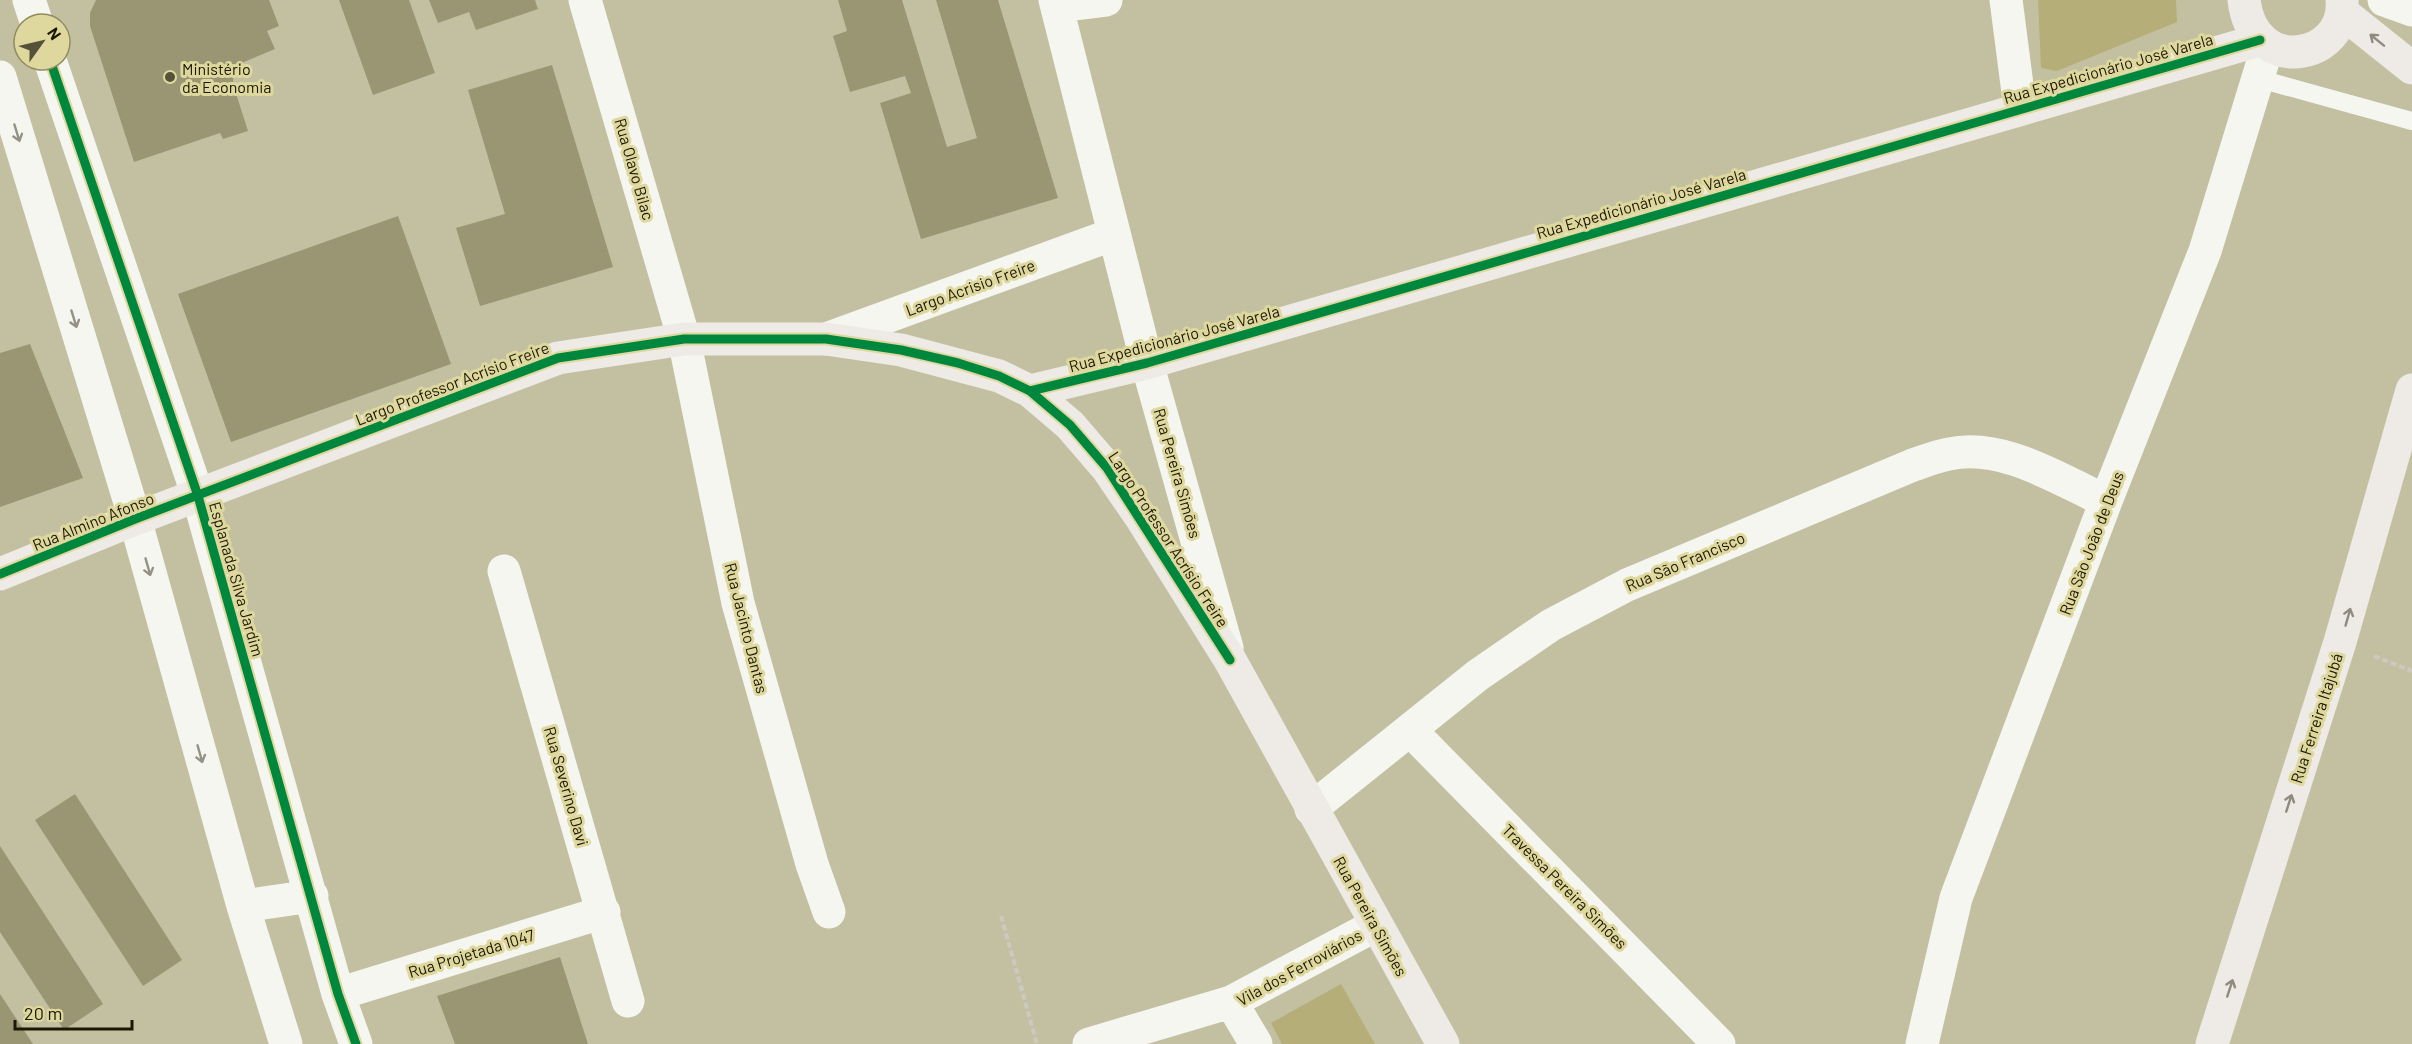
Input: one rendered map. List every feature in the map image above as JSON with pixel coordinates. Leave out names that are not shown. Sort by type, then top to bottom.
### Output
[{"type":"street","name":"Rua Olavo Bilac","points":[[585,0],[684,339]]},
{"type":"street","points":[[1056,3],[1106,0]]},
{"type":"street","points":[[2006,0],[2020,108]]},
{"type":"street","points":[[2244,0],[2246,20],[2264,43],[2283,52],[2310,51],[2331,36],[2342,6],[2412,68]]},
{"type":"street","points":[[2384,0],[2412,10]]},
{"type":"street","name":"Rua Pereira Simões","points":[[1056,3],[1147,363],[1230,660],[1443,1044]]},
{"type":"street","name":"Rua Expedicionário José Varela","points":[[1030,391],[1147,363],[2020,108],[2264,43]]},
{"type":"street","name":"Rua São João de Deus","points":[[1922,1044],[1956,898],[2106,501],[2205,251],[2256,78],[2264,43]]},
{"type":"street","name":"Esplanada Silva Jardim","points":[[54,72],[198,496],[338,994],[356,1044]]},
{"type":"street","points":[[0,77],[135,519],[243,906],[286,1044]]},
{"type":"street","name":"Largo Acrisio Freire","points":[[826,339],[1114,234]]},
{"type":"street","name":"Largo Professor Acrísio Freire","points":[[198,496],[558,358],[684,339],[826,339],[901,350],[999,375],[1030,391],[1070,425],[1107,468],[1230,660]]},
{"type":"street","name":"Rua Jacinto Dantas","points":[[684,339],[738,603],[812,864],[829,912]]},
{"type":"street","name":"Rua Ferreira Itajubá","points":[[2212,1044],[2340,642],[2403,456],[2412,390]]},
{"type":"street","name":"Rua São Francisco","points":[[1311,809],[1478,675],[1542,631],[1628,585],[1913,465],[1950,453],[1980,452],[2015,460],[2106,501]]},
{"type":"street","name":"Rua Almino Afonso","points":[[0,574],[198,496]]},
{"type":"street","name":"Rua Severino Davi","points":[[504,571],[628,1001]]},
{"type":"street","name":"Travessa Pereira Simões","points":[[1410,730],[1719,1044]]},
{"type":"street","points":[[243,906],[312,896]]},
{"type":"street","name":"Rua Projetada 1047","points":[[338,994],[604,912]]},
{"type":"street","name":"Vila dos Ferroviários","points":[[1256,1044],[1231,1002],[1376,925]]},
{"type":"street","points":[[1089,1044],[1231,1002]]},
{"type":"lane","points":[[2256,78],[2412,121]]},
{"type":"path","points":[[1001,916],[1037,1044]]},
{"type":"shaded area","points":[[2038,0],[2176,0],[2177,22],[2057,71],[2041,68]]},
{"type":"shaded area","points":[[1341,984],[1375,1044],[1282,1044],[1271,1023]]},
{"type":"building","name":"Ministério da Economia","points":[[96,0],[269,0],[279,26],[267,31],[275,49],[244,62],[234,70],[233,84],[248,131],[223,139],[220,133],[134,162],[90,26],[90,13]]},
{"type":"building","points":[[339,0],[409,0],[435,73],[373,95]]},
{"type":"building","points":[[429,0],[535,0],[538,9],[476,30],[469,12],[438,23]]},
{"type":"building","points":[[838,0],[902,0],[947,147],[977,138],[936,0],[998,0],[1058,198],[921,239],[880,103],[911,93],[905,76],[850,92],[833,36],[847,31]]},
{"type":"building","points":[[552,65],[613,267],[480,306],[456,228],[505,214],[468,90]]},
{"type":"building","points":[[398,216],[451,364],[231,442],[178,294]]},
{"type":"building","points":[[30,344],[83,478],[0,507],[0,353]]},
{"type":"building","points":[[75,794],[182,960],[143,986],[35,820]]},
{"type":"building","points":[[0,846],[103,1004],[64,1030],[0,932]]},
{"type":"building","points":[[560,957],[588,1044],[455,1044],[437,996]]},
{"type":"building","points":[[0,994],[33,1044],[0,1044]]},
{"type":"cycle path","points":[[1030,391],[1147,363],[2260,40]]},
{"type":"cycle path","points":[[54,72],[198,496],[338,994],[356,1044]]},
{"type":"cycle path","points":[[0,574],[135,519],[558,358],[684,339],[826,339],[901,350],[958,363],[999,376],[1030,391],[1070,425],[1107,468],[1230,660]]},
{"type":"place","name":"Ministério da Economia","points":[[170,77]]}]
